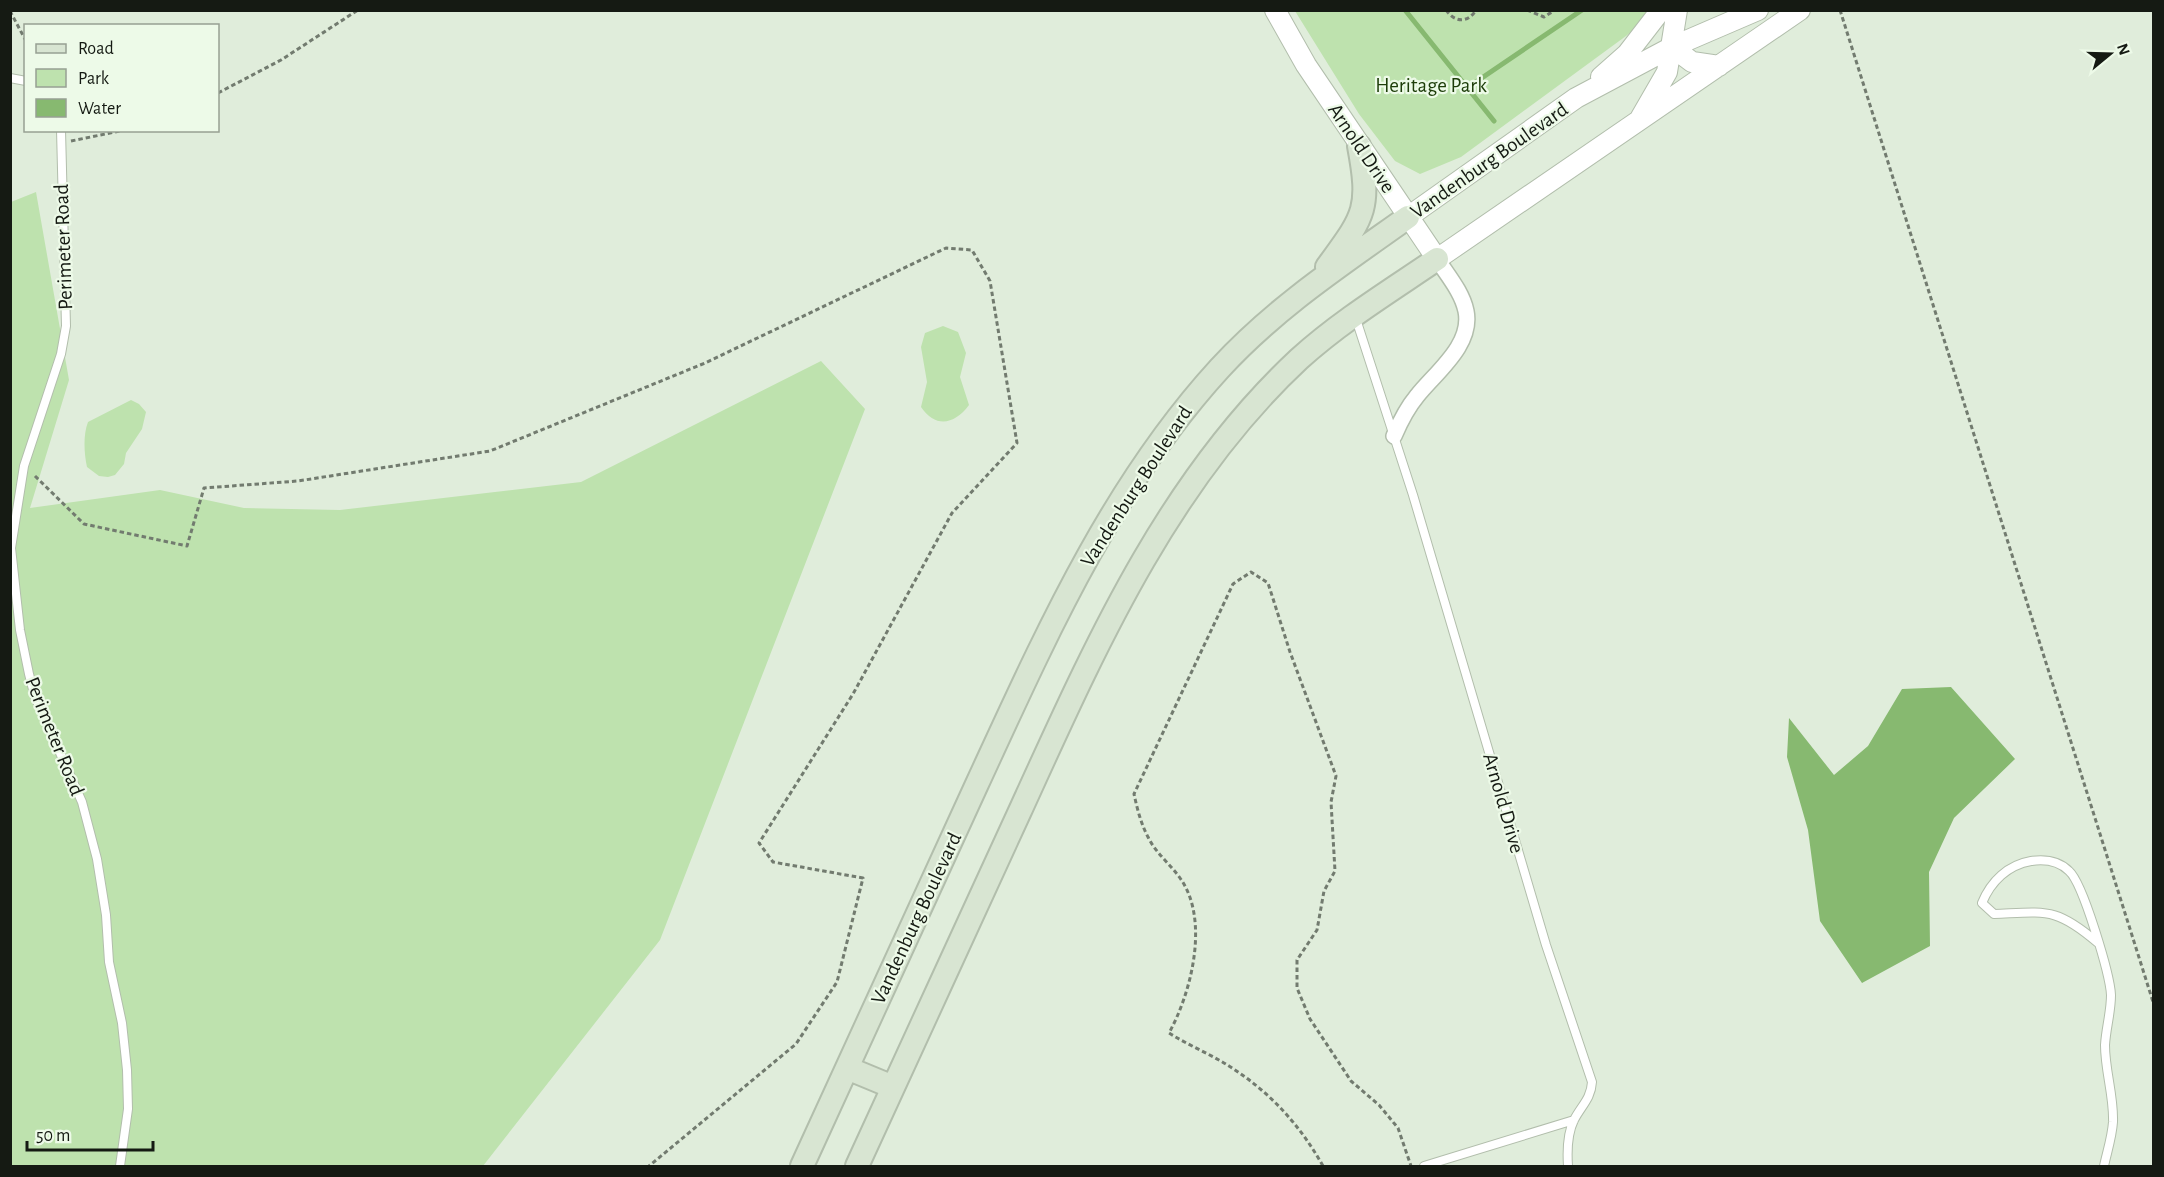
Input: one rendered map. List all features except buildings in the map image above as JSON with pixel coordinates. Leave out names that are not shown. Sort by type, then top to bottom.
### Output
[{"type":"main road","points":[[1316,282],[1360,219],[1366,185],[1359,146]]},
{"type":"main road","name":"Vandenburg Boulevard","points":[[802,1167],[1067,594],[1104,528],[1151,455],[1220,368],[1272,316],[1316,282],[1408,218]]},
{"type":"main road","points":[[857,1167],[1063,717],[1140,562],[1210,460],[1260,399],[1299,359],[1354,315],[1437,260]]},
{"type":"main road","points":[[847,1068],[893,1087]]},
{"type":"street","name":"Arnold Drive","points":[[1275,10],[1306,65],[1462,297],[1467,312],[1464,335],[1459,345],[1416,397],[1394,436]]},
{"type":"street","points":[[1576,98],[1627,54],[1661,10]]},
{"type":"street","points":[[1636,124],[1667,72],[1677,10]]},
{"type":"street","points":[[1437,260],[1800,10]]},
{"type":"street","name":"Vandenburg Boulevard","points":[[1408,218],[1576,98],[1672,47],[1752,11]]},
{"type":"street","points":[[1672,47],[1692,62],[1719,66]]},
{"type":"lane","name":"Perimeter Road","points":[[61,132],[66,326],[61,354],[24,466],[11,548],[20,630],[35,697],[82,802],[97,859],[109,962],[122,1023],[127,1070],[128,1109],[120,1167]]},
{"type":"lane","name":"Arnold Drive","points":[[1354,315],[1394,436],[1546,945],[1592,1082],[1591,1094],[1574,1120],[1569,1137],[1568,1167]]},
{"type":"lane","points":[[2098,943],[2079,927],[2057,914],[2037,911],[1994,914],[1982,903],[1988,888],[2007,870],[2025,862],[2042,859],[2060,864],[2071,872],[2098,943],[2107,971],[2111,994],[2105,1043],[2113,1122],[2104,1167]]},
{"type":"lane","points":[[1424,1167],[1574,1120]]},
{"type":"path","points":[[219,92],[281,60],[358,10]]},
{"type":"path","points":[[1446,10],[1452,17],[1462,20],[1471,17],[1476,10]]},
{"type":"path","points":[[1527,10],[1544,17],[1555,11]]},
{"type":"path","points":[[1840,10],[2154,1005]]},
{"type":"path","points":[[10,11],[24,37]]},
{"type":"path","points":[[61,142],[114,132]]},
{"type":"path","points":[[24,466],[84,524],[188,546],[204,488],[298,481],[490,451],[705,363],[946,248],[972,250],[990,281],[1017,443],[952,513],[853,694],[759,843],[772,862],[863,878],[837,982],[796,1044],[649,1167]]},
{"type":"path","points":[[1323,1167],[1300,1128],[1268,1096],[1230,1066],[1168,1033],[1182,1010],[1193,973],[1195,941],[1192,904],[1186,887],[1148,839],[1134,794],[1233,584],[1251,572],[1268,584],[1290,652],[1336,776],[1331,802],[1335,872],[1324,891],[1317,930],[1297,960],[1297,988],[1310,1019],[1351,1082],[1379,1105],[1398,1128],[1411,1167]]},
{"type":"green space","name":"Heritage Park","points":[[1295,11],[1655,11],[1626,36],[1461,157],[1420,174],[1395,161],[1359,114]]},
{"type":"green space","points":[[36,192],[69,380],[30,508],[160,490],[244,508],[340,510],[581,482],[821,361],[865,409],[660,940],[483,1166],[11,1166],[11,202]]},
{"type":"green space","points":[[943,326],[958,332],[966,353],[960,377],[969,405],[952,420],[939,421],[933,419],[921,407],[927,382],[921,347],[925,333]]},
{"type":"green space","points":[[131,400],[139,404],[146,412],[142,429],[126,453],[124,464],[115,475],[99,476],[87,467],[84,444],[88,422]]},
{"type":"water","points":[[1951,687],[2015,759],[1954,818],[1929,872],[1930,946],[1862,983],[1820,921],[1808,830],[1787,757],[1789,718],[1834,775],[1868,746],[1902,689]]},
{"type":"waterway","points":[[1405,10],[1494,121]]},
{"type":"waterway","points":[[1467,88],[1582,10]]}]
